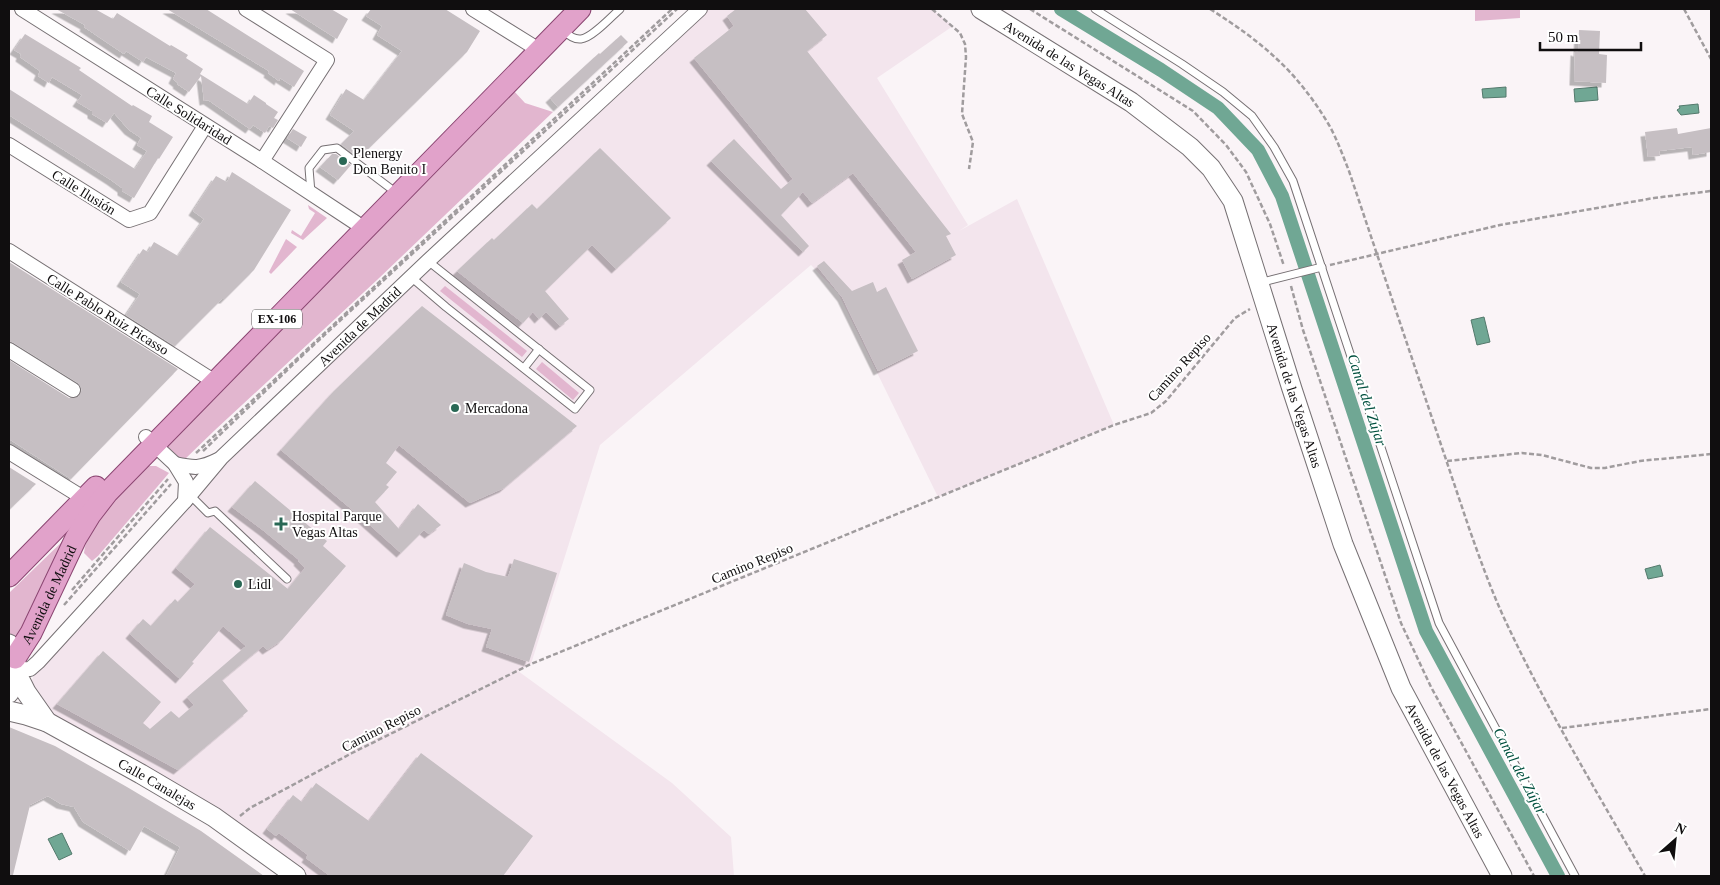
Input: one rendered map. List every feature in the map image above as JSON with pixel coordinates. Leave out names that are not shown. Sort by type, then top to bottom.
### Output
[{"type":"main road","name":"Avenida de Madrid","points":[[211,379],[356,223],[531,45],[561,19],[580,9]]},
{"type":"main road","name":"Avenida de Madrid","points":[[9,576],[85,499],[150,441],[561,19]]},
{"type":"main road","name":"Avenida de Madrid","points":[[14,661],[30,633],[76,538],[90,515],[150,441]]},
{"type":"street","name":"Calle Solidaridad","points":[[22,9],[356,223]]},
{"type":"street","points":[[246,9],[326,60],[262,161]]},
{"type":"street","points":[[473,9],[531,45]]},
{"type":"street","name":"Avenida de Madrid","points":[[38,662],[188,498],[221,458],[428,261],[700,9]]},
{"type":"street","name":"Avenida de las Vegas Altas","points":[[980,9],[1131,102],[1190,147],[1211,168],[1233,200],[1343,544],[1401,688],[1502,876]]},
{"type":"street","name":"Calle Ilusión","points":[[9,145],[129,220],[150,213],[205,126]]},
{"type":"street","name":"Calle Pablo Ruiz Picasso","points":[[9,251],[211,379]]},
{"type":"street","points":[[9,350],[73,390]]},
{"type":"street","points":[[150,441],[179,466],[186,482],[188,498]]},
{"type":"street","points":[[9,452],[85,499]]},
{"type":"street","points":[[179,466],[195,468],[205,466],[221,458]]},
{"type":"street","points":[[14,661],[30,668],[38,662]]},
{"type":"street","points":[[9,693],[15,681],[14,661]]},
{"type":"street","points":[[14,661],[30,700],[47,722]]},
{"type":"street","points":[[30,700],[31,684],[38,662]]},
{"type":"street","name":"Calle Canalejas","points":[[11,713],[26,715],[47,722],[141,774],[228,827],[296,876]]},
{"type":"lane","points":[[561,19],[570,37],[580,40],[588,37],[620,9]]},
{"type":"lane","points":[[1094,9],[1182,64],[1223,92],[1252,116],[1274,147],[1293,181],[1439,623],[1575,876]]},
{"type":"lane","points":[[311,194],[309,168],[323,150],[337,148],[390,188]]},
{"type":"lane","points":[[412,277],[446,307],[575,409],[590,390],[428,261]]},
{"type":"lane","points":[[1259,283],[1322,267]]},
{"type":"lane","points":[[524,368],[539,349]]},
{"type":"lane","points":[[188,498],[208,513],[215,512],[287,579]]},
{"type":"path","points":[[70,592],[179,466],[672,9]]},
{"type":"path","points":[[932,9],[960,34],[965,44],[966,57],[962,114],[973,142],[969,169]]},
{"type":"path","points":[[1210,9],[1254,38],[1286,66],[1311,96],[1330,127],[1349,170],[1489,582],[1534,679],[1645,876]]},
{"type":"path","points":[[1684,9],[1711,59]]},
{"type":"path","points":[[1322,267],[1500,225],[1654,198],[1711,191]]},
{"type":"path","name":"Camino Repiso","points":[[228,827],[250,808],[343,758],[531,664],[1104,429],[1151,412],[1166,401],[1235,318],[1245,311],[1265,303]]},
{"type":"path","points":[[1447,461],[1522,453],[1542,455],[1591,468],[1605,468],[1640,461],[1711,454]]},
{"type":"path","points":[[1562,728],[1711,709]]},
{"type":"shaded area","points":[[700,9],[932,9],[953,26],[877,78],[968,225],[959,231],[1017,199],[1114,425],[938,497],[838,293],[811,265],[600,445],[531,664],[518,671],[672,783],[731,837],[734,876],[296,876],[47,722],[31,684],[34,674],[185,501]]},
{"type":"shaded area","points":[[1475,9],[1520,9],[1520,18],[1475,21]]},
{"type":"shaded area","points":[[1506,87],[1506,97],[1483,98],[1482,89]]},
{"type":"shaded area","points":[[1597,87],[1598,100],[1575,102],[1574,89]]},
{"type":"shaded area","points":[[513,90],[525,103],[553,112],[183,461],[176,458],[168,450],[168,444]]},
{"type":"shaded area","points":[[1698,104],[1699,113],[1681,115],[1677,110],[1680,108],[1679,106]]},
{"type":"shaded area","points":[[308,205],[327,218],[303,240],[291,233],[292,230],[301,236],[315,213],[309,209]]},
{"type":"shaded area","points":[[286,239],[297,247],[271,274],[269,272]]},
{"type":"shaded area","points":[[445,286],[527,351],[522,357],[440,291]]},
{"type":"shaded area","points":[[1484,317],[1490,342],[1477,345],[1471,320]]},
{"type":"shaded area","points":[[542,362],[579,393],[573,400],[536,369]]},
{"type":"shaded area","points":[[148,466],[156,466],[169,473],[92,561],[84,553],[92,530],[109,506]]},
{"type":"shaded area","points":[[67,537],[15,648],[9,635],[9,593]]},
{"type":"shaded area","points":[[1660,565],[1663,576],[1648,579],[1645,569]]},
{"type":"shaded area","points":[[62,833],[72,854],[59,860],[48,839]]},
{"type":"building","points":[[56,9],[95,9],[113,19],[117,13],[188,55],[186,58],[203,69],[200,74],[248,104],[254,95],[278,112],[274,118],[278,120],[273,128],[269,126],[265,133],[253,125],[250,129],[208,100],[204,101],[201,76],[189,92],[173,79],[176,73],[146,57],[143,62],[126,51],[124,54],[84,27],[85,25]]},
{"type":"building","points":[[167,9],[206,9],[304,71],[294,87],[280,78],[279,81],[268,73],[269,71]]},
{"type":"building","points":[[290,9],[331,9],[348,19],[337,39]]},
{"type":"building","points":[[371,9],[445,9],[480,31],[467,52],[359,158],[341,144],[354,131],[330,115],[346,89],[364,100],[402,51],[377,35],[382,26],[366,16]]},
{"type":"building","points":[[736,9],[805,9],[827,35],[807,51],[951,234],[946,236],[956,255],[912,279],[902,260],[916,252],[853,173],[812,203],[803,192],[781,215],[809,246],[803,252],[711,161],[734,139],[781,189],[793,179],[694,58],[734,26],[727,16]]},
{"type":"building","points":[[1579,30],[1600,31],[1599,54],[1607,55],[1606,83],[1574,81],[1575,51],[1578,52]]},
{"type":"building","points":[[25,34],[81,68],[79,70],[132,106],[152,116],[149,122],[173,137],[134,198],[122,191],[122,188],[111,180],[9,115],[9,89],[135,169],[147,151],[137,145],[141,138],[129,130],[114,113],[107,123],[77,102],[82,95],[52,77],[49,83],[38,76],[40,71],[20,57],[21,54],[14,50]]},
{"type":"building","points":[[621,35],[628,42],[558,107],[550,98]]},
{"type":"building","points":[[1677,128],[1678,134],[1711,128],[1711,152],[1693,155],[1692,147],[1659,151],[1660,156],[1648,157],[1645,132]]},
{"type":"building","points":[[293,129],[307,137],[301,147],[287,138]]},
{"type":"building","points":[[600,148],[671,218],[616,269],[592,245],[545,291],[569,319],[560,326],[546,312],[539,319],[533,312],[523,323],[457,271],[492,238],[494,240],[532,204],[537,209]]},
{"type":"building","points":[[332,154],[336,154],[351,165],[338,180],[320,167]]},
{"type":"building","points":[[232,172],[291,210],[254,270],[175,346],[126,315],[140,294],[121,282],[143,249],[148,252],[154,242],[178,256],[204,219],[193,211],[216,176],[227,182]]},
{"type":"building","points":[[824,261],[852,291],[873,282],[877,292],[886,287],[918,351],[878,371],[842,297],[817,266]]},
{"type":"building","points":[[9,262],[178,369],[71,479],[9,439],[9,360],[69,398],[78,397],[82,390],[78,383],[9,341]]},
{"type":"building","name":"Mercadona","points":[[422,306],[577,426],[504,488],[470,503],[399,445],[386,463],[397,472],[386,485],[389,487],[375,502],[399,529],[418,504],[441,525],[429,534],[424,530],[401,553],[281,450],[334,391]]},
{"type":"building","points":[[9,467],[36,484],[9,510]]},
{"type":"building","points":[[255,481],[327,541],[323,546],[346,566],[282,640],[267,650],[263,646],[222,680],[248,711],[178,770],[57,704],[103,651],[161,702],[143,723],[150,729],[171,711],[179,718],[194,705],[187,697],[246,646],[223,626],[180,679],[130,634],[143,619],[151,626],[175,599],[178,602],[195,584],[176,568],[210,527],[288,589],[305,568],[299,560],[232,507]]},
{"type":"building","points":[[514,559],[557,573],[529,662],[486,647],[492,629],[468,624],[446,615],[464,563],[486,572],[508,577]]},
{"type":"building","points":[[9,727],[55,746],[127,787],[201,831],[264,876],[166,876],[180,847],[144,826],[130,851],[83,822],[74,807],[61,804],[48,796],[30,805],[13,875],[9,875]]},
{"type":"building","points":[[421,753],[533,836],[503,876],[330,876],[306,858],[308,855],[279,833],[276,836],[267,829],[293,795],[302,802],[316,783],[369,821]]},
{"type":"waterway","name":"Canal del Zújar","points":[[1061,9],[1161,70],[1218,108],[1258,150],[1282,196],[1426,631],[1558,876]]},
{"type":"place","name":"Plenergy Don Benito I","points":[[343,161]]},
{"type":"place","name":"Mercadona","points":[[455,408]]},
{"type":"place","name":"Hospital Parque Vegas Altas","points":[[281,524]]},
{"type":"place","name":"Lidl","points":[[238,584]]}]
